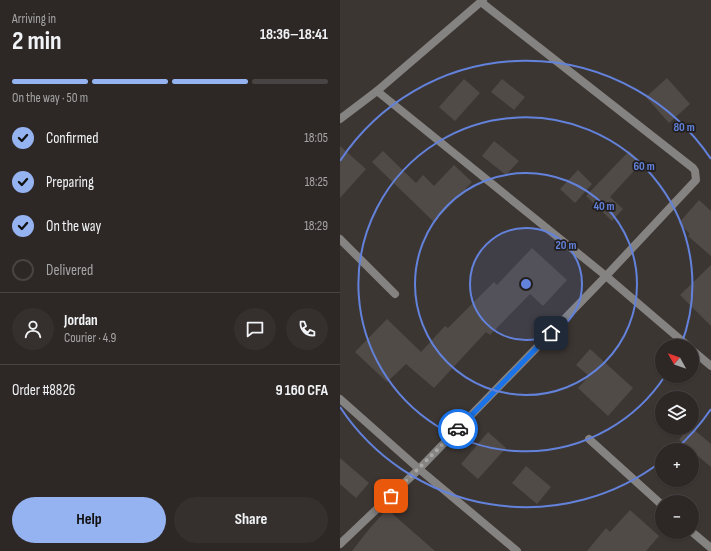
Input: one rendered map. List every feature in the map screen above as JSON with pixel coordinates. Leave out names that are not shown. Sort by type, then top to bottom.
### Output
[{"type":"street","points":[[340,119],[377,91],[482,1],[695,171],[696,180],[606,276],[419,469],[340,544]]},
{"type":"street","points":[[377,91],[606,276],[680,339]]},
{"type":"street","points":[[340,239],[395,294]]},
{"type":"street","points":[[699,356],[711,366]]},
{"type":"street","points":[[340,399],[419,469],[517,551]]},
{"type":"street","points":[[589,439],[655,499]]},
{"type":"street","points":[[699,538],[711,548]]},
{"type":"building","points":[[667,78],[690,104],[669,123],[646,97]]},
{"type":"building","points":[[464,79],[480,93],[455,121],[439,107]]},
{"type":"building","points":[[502,79],[525,97],[514,110],[491,92]]},
{"type":"building","points":[[494,141],[519,161],[506,175],[482,156]]},
{"type":"building","points":[[340,146],[366,169],[340,198]]},
{"type":"building","points":[[383,151],[416,183],[423,175],[434,186],[454,165],[472,182],[434,222],[372,162]]},
{"type":"building","points":[[629,151],[642,162],[610,197],[623,209],[612,221],[586,196]]},
{"type":"building","points":[[578,170],[592,184],[575,203],[560,189]]},
{"type":"building","points":[[699,200],[711,211],[711,256],[688,236],[690,234],[679,223]]},
{"type":"building","points":[[532,248],[567,280],[543,306],[530,294],[490,335],[486,332],[434,388],[406,364],[387,382],[355,352],[387,319],[421,352],[445,326],[448,328],[494,282],[497,285]]},
{"type":"building","points":[[711,265],[711,326],[680,295]]},
{"type":"building","points":[[590,349],[633,388],[608,416],[578,388],[589,376],[576,365]]},
{"type":"building","points":[[488,432],[506,448],[478,479],[461,464]]},
{"type":"building","points":[[699,434],[711,444],[711,467],[699,457],[699,443],[683,443],[679,440],[683,435]]},
{"type":"building","points":[[340,458],[369,483],[356,498],[340,484]]},
{"type":"building","points":[[526,466],[551,487],[537,504],[512,483]]},
{"type":"building","points":[[387,509],[435,551],[352,551]]},
{"type":"building","points":[[630,510],[655,532],[655,539],[656,539],[646,551],[587,551],[606,528],[610,532]]},
{"type":"way so far","points":[[391,496],[458,429]]},
{"type":"route","points":[[458,429],[551,333]]}]
